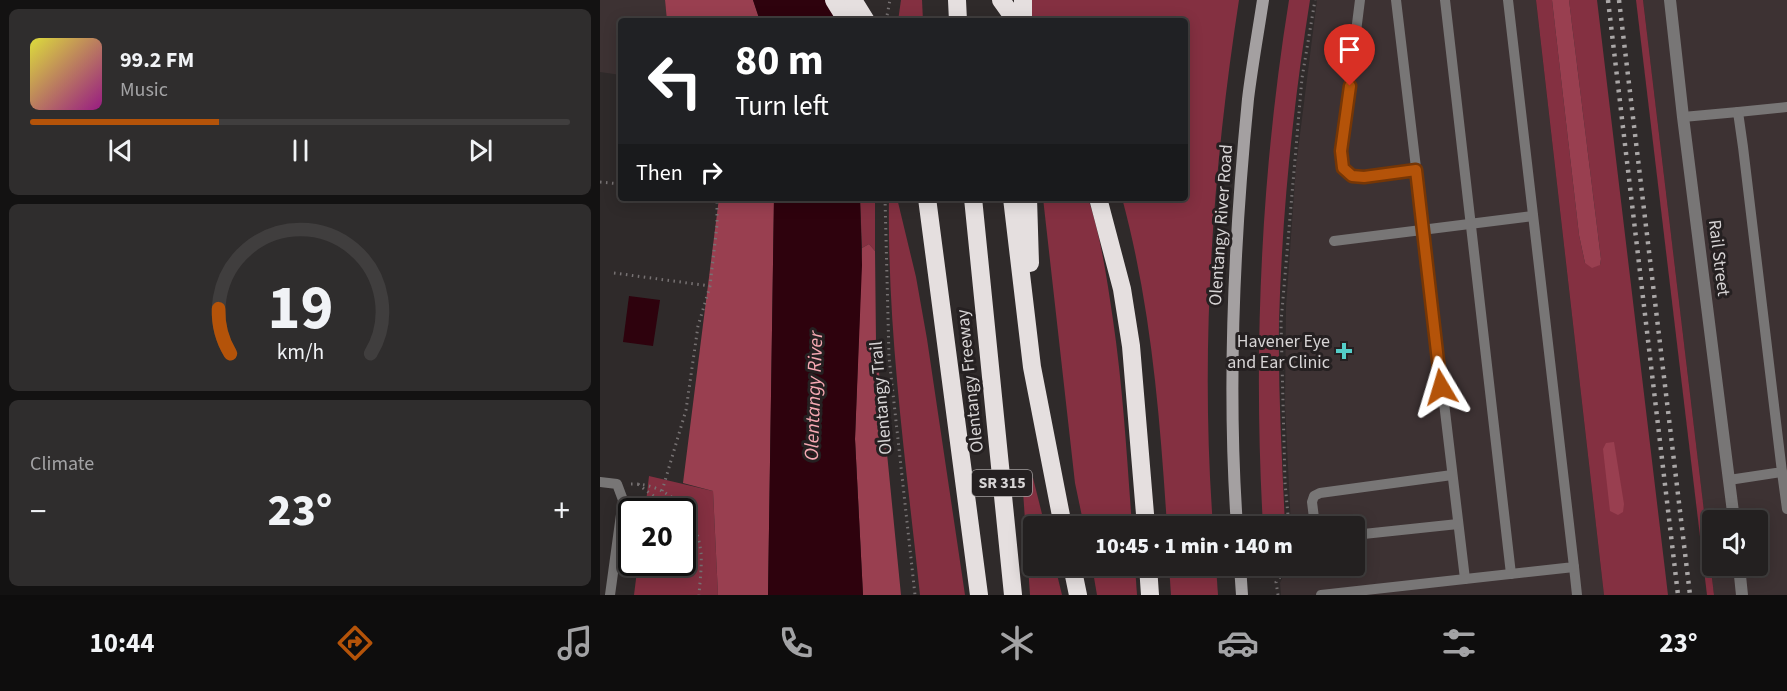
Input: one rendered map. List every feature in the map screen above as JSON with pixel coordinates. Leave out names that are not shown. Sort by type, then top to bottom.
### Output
[{"type":"highway","points":[[834,0],[845,18]]},
{"type":"highway","points":[[854,0],[864,18]]},
{"type":"highway","points":[[957,0],[958,18]]},
{"type":"highway","points":[[996,0],[997,18]]},
{"type":"highway","points":[[1001,0],[1014,18]]},
{"type":"highway","points":[[1023,0],[1023,18]]},
{"type":"highway","points":[[917,201],[937,269]]},
{"type":"highway","points":[[927,201],[979,595]]},
{"type":"highway","name":"Olentangy Freeway","points":[[973,201],[1012,595]]},
{"type":"highway","name":"SR 315","points":[[1012,201],[1032,367],[1061,516]]},
{"type":"highway","points":[[1028,201],[1032,367]]},
{"type":"highway","points":[[1099,201],[1122,289],[1129,335],[1145,516]]},
{"type":"highway","points":[[1074,576],[1078,595]]},
{"type":"highway","points":[[1149,576],[1150,595]]},
{"type":"main road","name":"Olentangy River Road","points":[[1237,516],[1233,319],[1248,97],[1263,0]]},
{"type":"main road","points":[[1241,576],[1242,595]]},
{"type":"street","name":"Rail Street","points":[[1670,0],[1733,510]]},
{"type":"street","points":[[1740,576],[1742,595]]},
{"type":"lane","points":[[1360,0],[1341,151],[1343,168],[1352,176],[1364,177],[1416,170]]},
{"type":"lane","points":[[1396,0],[1465,579]]},
{"type":"lane","points":[[1445,0],[1511,574]]},
{"type":"lane","points":[[1508,0],[1577,595]]},
{"type":"lane","points":[[1683,117],[1787,107]]},
{"type":"lane","points":[[1738,112],[1787,508]]},
{"type":"lane","points":[[1335,241],[1533,216]]},
{"type":"lane","points":[[1729,480],[1782,472]]},
{"type":"lane","points":[[1314,516],[1312,502],[1314,496],[1320,493],[1452,474]]},
{"type":"lane","points":[[600,482],[617,484],[622,500],[610,595]]},
{"type":"lane","points":[[1365,534],[1458,524]]},
{"type":"lane","points":[[1321,595],[1574,567]]},
{"type":"path","points":[[887,18],[890,0]]},
{"type":"path","points":[[1288,516],[1285,483],[1281,322],[1302,78],[1315,0]]},
{"type":"path","points":[[600,182],[618,184]]},
{"type":"path","points":[[662,490],[686,410],[698,326],[710,286],[717,225],[717,201]]},
{"type":"path","name":"Olentangy Trail","points":[[885,201],[889,357],[915,595]]},
{"type":"path","points":[[614,273],[710,286]]},
{"type":"path","points":[[617,484],[652,485],[673,498]]},
{"type":"path","points":[[638,484],[656,498]]},
{"type":"path","points":[[696,534],[701,553],[699,595]]},
{"type":"path","points":[[1278,595],[1276,582],[1281,576]]},
{"type":"shaded area","points":[[600,0],[665,0],[667,18],[618,18],[618,75],[600,72]]},
{"type":"shaded area","points":[[665,0],[753,0],[759,18],[667,18]]},
{"type":"shaded area","points":[[901,0],[922,0],[923,18],[898,18]]},
{"type":"shaded area","points":[[1030,0],[1239,0],[1222,131],[1211,263],[1208,394],[1212,516],[1166,516],[1153,361],[1140,279],[1123,201],[1188,201],[1188,18],[1031,18]]},
{"type":"shaded area","points":[[1289,0],[1310,0],[1289,160],[1280,282],[1279,373],[1285,516],[1263,516],[1259,328],[1266,196],[1279,65]]},
{"type":"shaded area","points":[[1317,0],[1536,0],[1604,595],[1281,595],[1280,583],[1283,576],[1365,576],[1365,516],[1291,516],[1285,405],[1286,307],[1296,166]]},
{"type":"shaded area","points":[[1536,0],[1552,0],[1579,235],[1585,263],[1600,265],[1569,0],[1597,0],[1668,595],[1604,595]]},
{"type":"shaded area","points":[[1552,0],[1569,0],[1601,259],[1600,265],[1592,268],[1585,263],[1579,235]]},
{"type":"shaded area","points":[[1636,0],[1643,0],[1704,510],[1702,510],[1702,553]]},
{"type":"shaded area","points":[[1643,0],[1787,0],[1787,595],[1714,595],[1712,576],[1768,576],[1768,510],[1704,510]]},
{"type":"shaded area","points":[[719,201],[774,201],[768,595],[718,595],[713,491],[683,483]]},
{"type":"shaded area","points":[[860,201],[875,201],[875,251],[869,244],[862,248]]},
{"type":"shaded area","points":[[889,201],[898,201],[916,277],[927,339],[965,595],[920,595],[894,347]]},
{"type":"shaded area","points":[[1043,201],[1089,201],[1103,258],[1116,346],[1131,516],[1082,516],[1075,483]]},
{"type":"shaded area","points":[[869,244],[875,251],[876,342],[901,595],[863,595],[855,439],[862,248]]},
{"type":"shaded area","points":[[1614,442],[1624,504],[1623,512],[1618,515],[1610,511],[1603,449],[1606,443]]},
{"type":"shaded area","points":[[649,476],[713,491],[718,595],[634,595],[636,576],[696,576],[696,498],[646,498]]},
{"type":"shaded area","points":[[1022,476],[1033,478],[1042,516],[1025,516]]},
{"type":"shaded area","points":[[1029,576],[1057,576],[1062,595],[1030,595]]},
{"type":"shaded area","points":[[1094,576],[1136,576],[1137,595],[1097,595]]},
{"type":"shaded area","points":[[1170,576],[1217,576],[1218,595],[1171,595]]},
{"type":"shaded area","points":[[1705,576],[1712,576],[1714,595],[1707,595]]},
{"type":"water","points":[[753,0],[842,0],[844,18],[759,18]]},
{"type":"water","name":"Olentangy River","points":[[774,201],[860,201],[862,265],[855,439],[863,595],[768,595]]},
{"type":"water","points":[[629,296],[660,300],[653,346],[623,342]]},
{"type":"railway","points":[[1608,0],[1678,595]]},
{"type":"railway","points":[[1619,0],[1690,595]]},
{"type":"place","name":"Havener Eye and Ear Clinic","points":[[1344,351]]},
{"type":"route","points":[[1350,86],[1341,151],[1343,168],[1352,176],[1364,177],[1416,170],[1441,387]]}]
